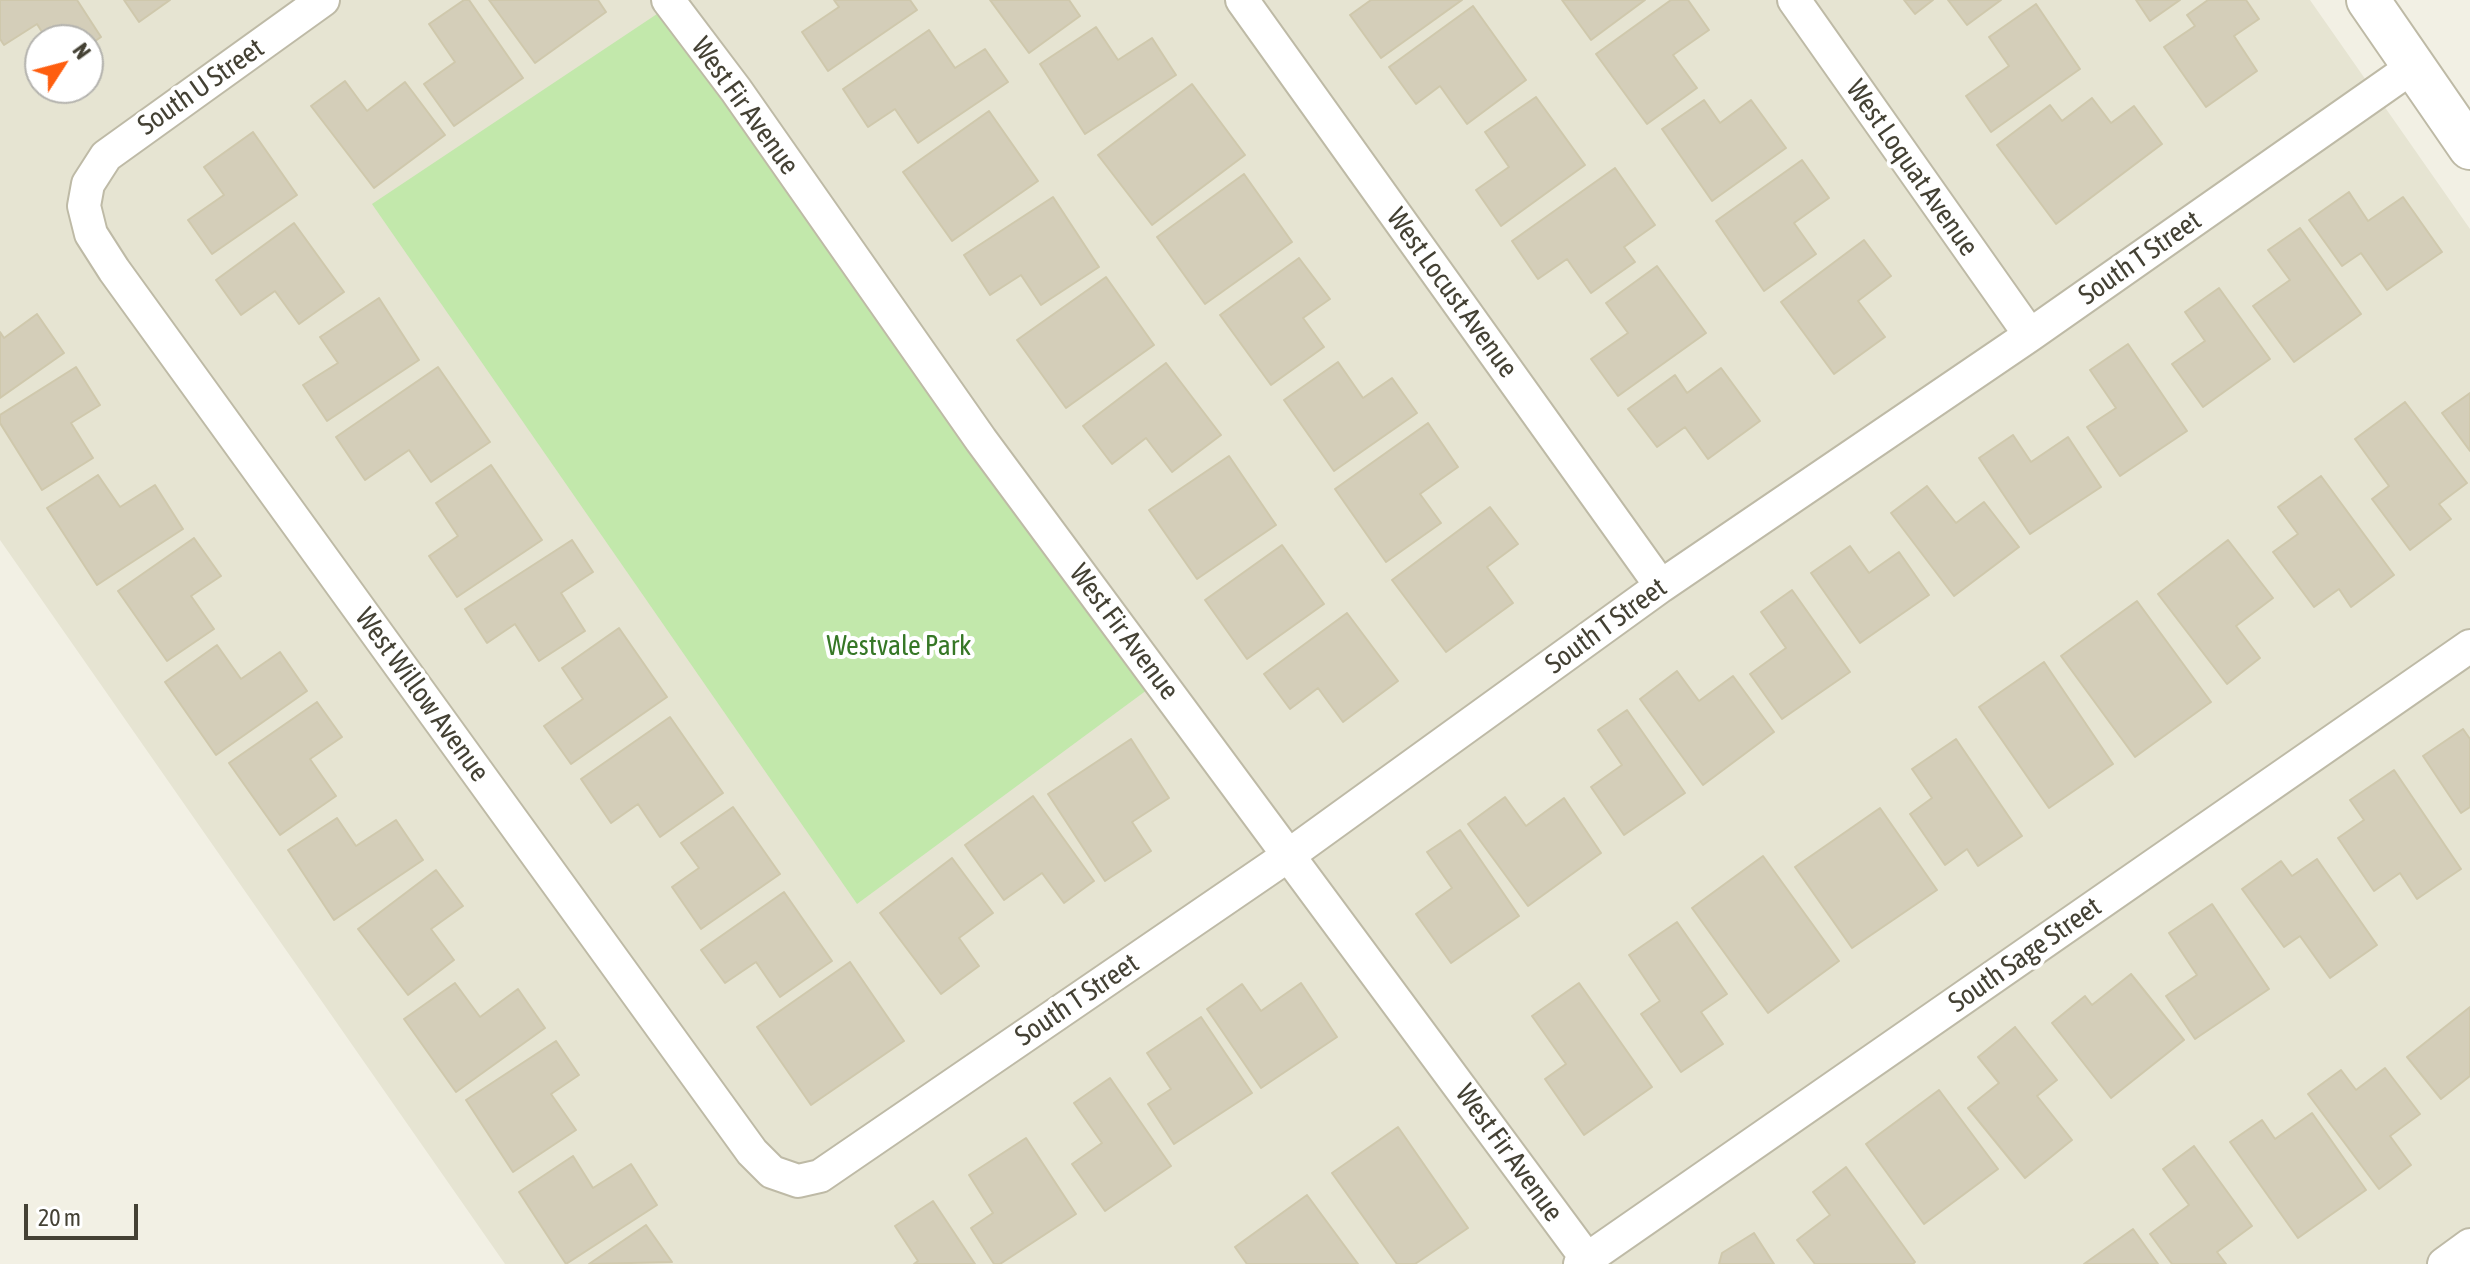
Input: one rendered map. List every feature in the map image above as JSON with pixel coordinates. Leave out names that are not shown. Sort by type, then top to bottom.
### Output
[{"type":"street","name":"South U Street","points":[[88,184],[106,156],[323,0]]},
{"type":"street","name":"West Fir Avenue","points":[[668,0],[736,90],[981,440],[1289,855],[1583,1262]]},
{"type":"street","name":"West Locust Avenue","points":[[1242,0],[1661,586]]},
{"type":"street","name":"West Loquat Avenue","points":[[1794,0],[2030,335]]},
{"type":"street","points":[[2368,0],[2470,148]]},
{"type":"street","name":"South T Street","points":[[798,1181],[820,1176],[1289,855],[1661,586],[2030,335],[2414,66]]},
{"type":"street","name":"West Willow Avenue","points":[[88,184],[84,206],[91,234],[114,270],[752,1152],[772,1172],[798,1181]]},
{"type":"street","name":"South Sage Street","points":[[1583,1262],[2470,646]]},
{"type":"street","points":[[2444,1264],[2470,1245]]},
{"type":"shaded area","points":[[0,0],[2310,0],[2470,229],[2470,1264],[505,1264],[0,540]]},
{"type":"green space","name":"Westvale Park","points":[[666,8],[1151,687],[857,904],[372,204]]},
{"type":"building","points":[[0,0],[77,0],[93,24],[24,24],[24,32],[4,45],[0,39]]},
{"type":"building","points":[[124,0],[170,0],[139,22]]},
{"type":"building","points":[[464,0],[469,0],[523,78],[454,126],[424,84],[455,62],[429,24]]},
{"type":"building","points":[[489,0],[598,0],[606,12],[535,63]]},
{"type":"building","points":[[834,0],[910,0],[917,10],[828,71],[802,32],[839,7]]},
{"type":"building","points":[[990,0],[1069,0],[1080,16],[1029,53]]},
{"type":"building","points":[[1371,0],[1462,0],[1381,58],[1350,15]]},
{"type":"building","points":[[1562,0],[1645,0],[1591,40]]},
{"type":"building","points":[[1671,0],[1688,0],[1709,30],[1673,55],[1697,88],[1647,124],[1596,54]]},
{"type":"building","points":[[1904,0],[1933,0],[1915,14]]},
{"type":"building","points":[[1948,0],[2001,0],[1967,25]]},
{"type":"building","points":[[2136,0],[2180,0],[2150,21]]},
{"type":"building","points":[[2208,0],[2246,0],[2259,19],[2234,36],[2257,71],[2206,107],[2164,47],[2195,26],[2187,15]]},
{"type":"building","points":[[2036,4],[2080,69],[1991,132],[1966,96],[2009,66],[1989,37]]},
{"type":"building","points":[[1473,6],[1526,80],[1467,124],[1440,86],[1416,104],[1389,67]]},
{"type":"building","points":[[1096,27],[1118,60],[1152,38],[1176,75],[1085,134],[1040,64]]},
{"type":"building","points":[[929,30],[955,68],[985,49],[1008,82],[918,143],[895,109],[868,127],[843,89]]},
{"type":"building","points":[[345,81],[367,111],[405,82],[445,135],[374,188],[311,106]]},
{"type":"building","points":[[1192,84],[1245,155],[1152,225],[1098,155]]},
{"type":"building","points":[[1536,97],[1585,165],[1501,226],[1476,190],[1509,167],[1485,132]]},
{"type":"building","points":[[2092,98],[2111,123],[2134,106],[2162,144],[2056,224],[1997,145],[2050,105],[2062,121]]},
{"type":"building","points":[[1704,100],[1720,123],[1751,100],[1786,148],[1712,201],[1662,129]]},
{"type":"building","points":[[989,111],[1038,181],[952,241],[903,172]]},
{"type":"building","points":[[253,132],[297,195],[212,254],[188,220],[224,195],[204,167]]},
{"type":"building","points":[[1802,160],[1829,198],[1794,223],[1816,254],[1764,291],[1716,221]]},
{"type":"building","points":[[1615,168],[1655,225],[1624,247],[1635,262],[1591,293],[1567,259],[1538,279],[1512,241]]},
{"type":"building","points":[[1244,174],[1292,242],[1205,304],[1157,237]]},
{"type":"building","points":[[2349,192],[2368,221],[2403,197],[2442,252],[2387,290],[2361,253],[2342,266],[2309,220]]},
{"type":"building","points":[[1053,197],[1099,267],[1041,305],[1021,275],[990,295],[964,255]]},
{"type":"building","points":[[294,223],[344,292],[299,324],[275,291],[241,315],[216,280]]},
{"type":"building","points":[[2300,228],[2361,314],[2294,362],[2253,306],[2290,280],[2268,250]]},
{"type":"building","points":[[1864,240],[1891,276],[1858,301],[1885,337],[1834,374],[1781,302]]},
{"type":"building","points":[[1299,258],[1330,299],[1303,318],[1324,347],[1271,385],[1220,315]]},
{"type":"building","points":[[1657,266],[1706,333],[1618,396],[1591,359],[1628,333],[1606,303]]},
{"type":"building","points":[[1106,277],[1154,345],[1066,408],[1017,340]]},
{"type":"building","points":[[2219,288],[2270,359],[2203,407],[2172,364],[2205,341],[2185,312]]},
{"type":"building","points":[[379,298],[419,360],[327,421],[303,385],[338,363],[320,337]]},
{"type":"building","points":[[37,314],[64,353],[0,398],[0,332],[4,338]]},
{"type":"building","points":[[2128,344],[2187,431],[2120,476],[2087,427],[2116,408],[2090,370]]},
{"type":"building","points":[[1338,362],[1363,398],[1392,378],[1417,413],[1334,471],[1284,400]]},
{"type":"building","points":[[1166,363],[1221,435],[1172,472],[1146,438],[1112,464],[1083,426]]},
{"type":"building","points":[[76,367],[100,405],[71,423],[93,458],[42,490],[0,423],[0,415]]},
{"type":"building","points":[[438,367],[490,442],[431,482],[409,450],[365,480],[336,437]]},
{"type":"building","points":[[1721,368],[1760,421],[1708,459],[1685,427],[1657,447],[1628,409],[1675,375],[1687,393]]},
{"type":"building","points":[[2470,393],[2470,451],[2442,413]]},
{"type":"building","points":[[2405,402],[2467,483],[2439,504],[2451,519],[2410,550],[2372,499],[2389,486],[2355,439]]},
{"type":"building","points":[[1428,423],[1458,467],[1420,494],[1441,523],[1386,562],[1335,489]]},
{"type":"building","points":[[2013,435],[2031,462],[2068,437],[2101,487],[2030,534],[1979,458]]},
{"type":"building","points":[[1229,456],[1276,525],[1197,579],[1149,510]]},
{"type":"building","points":[[491,465],[542,540],[457,597],[429,556],[458,536],[436,503]]},
{"type":"building","points":[[98,475],[120,507],[155,485],[183,529],[97,585],[47,508]]},
{"type":"building","points":[[2321,476],[2394,575],[2351,607],[2339,589],[2314,607],[2273,552],[2298,534],[2278,507]]},
{"type":"building","points":[[1927,486],[1956,523],[1984,502],[2019,547],[1954,596],[1891,513]]},
{"type":"building","points":[[1490,507],[1518,544],[1487,567],[1513,603],[1446,652],[1392,580]]},
{"type":"building","points":[[194,538],[221,576],[191,596],[214,629],[167,661],[118,591]]},
{"type":"building","points":[[572,540],[593,572],[561,593],[585,631],[539,661],[515,624],[487,643],[465,609]]},
{"type":"building","points":[[2228,540],[2273,598],[2236,626],[2260,658],[2227,684],[2158,594]]},
{"type":"building","points":[[1282,545],[1324,604],[1247,659],[1205,600]]},
{"type":"building","points":[[1850,546],[1869,573],[1899,552],[1929,595],[1860,643],[1811,573]]},
{"type":"building","points":[[1792,590],[1850,672],[1782,719],[1750,674],[1786,648],[1761,612]]},
{"type":"building","points":[[2137,601],[2211,702],[2135,757],[2061,656]]},
{"type":"building","points":[[1347,613],[1398,681],[1343,722],[1318,688],[1290,709],[1264,674]]},
{"type":"building","points":[[619,628],[667,697],[571,764],[544,726],[583,699],[562,668]]},
{"type":"building","points":[[217,645],[241,679],[280,652],[307,691],[216,755],[165,682]]},
{"type":"building","points":[[2044,662],[2113,764],[2049,808],[1979,707]]},
{"type":"building","points":[[1677,671],[1699,701],[1733,676],[1774,732],[1703,785],[1640,699]]},
{"type":"building","points":[[317,702],[342,737],[310,759],[336,796],[280,835],[229,763]]},
{"type":"building","points":[[1627,710],[1685,793],[1624,835],[1591,787],[1622,765],[1598,730]]},
{"type":"building","points":[[670,717],[723,793],[660,837],[638,804],[611,823],[581,779]]},
{"type":"building","points":[[2463,729],[2470,739],[2470,807],[2461,813],[2423,756]]},
{"type":"building","points":[[1131,739],[1169,798],[1132,822],[1151,851],[1105,881],[1048,794]]},
{"type":"building","points":[[1956,739],[2022,836],[1978,866],[1967,849],[1945,865],[1910,814],[1932,798],[1912,769]]},
{"type":"building","points":[[2394,770],[2461,869],[2417,899],[2400,873],[2374,891],[2338,838],[2364,820],[2350,800]]},
{"type":"building","points":[[1033,796],[1094,881],[1064,903],[1042,873],[1004,900],[965,845]]},
{"type":"building","points":[[1505,797],[1526,826],[1564,798],[1601,853],[1528,906],[1468,824]]},
{"type":"building","points":[[733,807],[780,874],[701,929],[672,887],[699,868],[681,843]]},
{"type":"building","points":[[1880,808],[1937,890],[1852,948],[1795,867]]},
{"type":"building","points":[[337,818],[356,846],[396,820],[423,860],[334,920],[288,850]]},
{"type":"building","points":[[1460,830],[1519,916],[1451,963],[1416,914],[1452,888],[1427,852]]},
{"type":"building","points":[[1763,856],[1839,961],[1768,1013],[1692,908]]},
{"type":"building","points":[[952,858],[993,913],[959,938],[979,966],[941,994],[880,913]]},
{"type":"building","points":[[2317,859],[2377,945],[2330,978],[2300,936],[2284,947],[2242,889],[2281,861],[2292,876]]},
{"type":"building","points":[[436,870],[463,906],[431,929],[454,960],[408,995],[358,929]]},
{"type":"building","points":[[784,892],[832,961],[780,997],[756,962],[725,983],[701,950]]},
{"type":"building","points":[[2212,904],[2269,989],[2195,1039],[2166,996],[2197,975],[2169,933]]},
{"type":"building","points":[[1677,922],[1727,994],[1701,1012],[1723,1044],[1681,1072],[1641,1014],[1660,1001],[1629,955]]},
{"type":"building","points":[[850,962],[904,1041],[811,1105],[757,1027]]},
{"type":"building","points":[[2131,974],[2184,1040],[2111,1098],[2052,1023],[2085,996],[2092,1005]]},
{"type":"building","points":[[455,983],[480,1017],[518,989],[545,1028],[456,1092],[404,1019]]},
{"type":"building","points":[[1301,983],[1337,1037],[1261,1088],[1207,1009],[1242,984],[1261,1011]]},
{"type":"building","points":[[1579,983],[1652,1087],[1584,1135],[1545,1079],[1566,1064],[1532,1016]]},
{"type":"building","points":[[2470,1007],[2470,1076],[2441,1099],[2407,1057]]},
{"type":"building","points":[[1201,1017],[1252,1093],[1174,1144],[1148,1104],[1171,1089],[1147,1053]]},
{"type":"building","points":[[2015,1027],[2057,1080],[2037,1096],[2072,1140],[2025,1178],[1968,1108],[1999,1083],[1978,1057]]},
{"type":"building","points":[[556,1041],[579,1075],[551,1094],[576,1130],[513,1172],[466,1100]]},
{"type":"building","points":[[2385,1068],[2420,1114],[2390,1136],[2411,1165],[2379,1189],[2308,1094],[2341,1070],[2356,1090]]},
{"type":"building","points":[[1110,1078],[1171,1166],[1105,1211],[1072,1164],[1102,1143],[1074,1103]]},
{"type":"building","points":[[1939,1090],[1998,1169],[1924,1224],[1866,1144]]},
{"type":"building","points":[[2312,1113],[2366,1190],[2298,1238],[2230,1142],[2262,1120],[2275,1139]]},
{"type":"building","points":[[1398,1127],[1468,1228],[1415,1264],[1397,1264],[1332,1173]]},
{"type":"building","points":[[1026,1138],[1076,1214],[1000,1264],[994,1264],[971,1228],[993,1213],[969,1175]]},
{"type":"building","points":[[2194,1146],[2252,1226],[2217,1252],[2226,1264],[2172,1264],[2150,1234],[2189,1205],[2163,1169]]},
{"type":"building","points":[[573,1156],[593,1188],[631,1164],[657,1205],[566,1264],[519,1192]]},
{"type":"building","points":[[1846,1167],[1915,1262],[1913,1264],[1815,1264],[1797,1240],[1830,1215],[1813,1192]]},
{"type":"building","points":[[1307,1195],[1358,1264],[1247,1264],[1235,1247]]},
{"type":"building","points":[[933,1201],[975,1264],[914,1264],[918,1261],[895,1226]]},
{"type":"building","points":[[646,1225],[672,1262],[589,1264]]},
{"type":"building","points":[[2133,1229],[2158,1264],[2084,1264]]},
{"type":"building","points":[[1754,1233],[1774,1264],[1719,1264],[1722,1253]]}]
